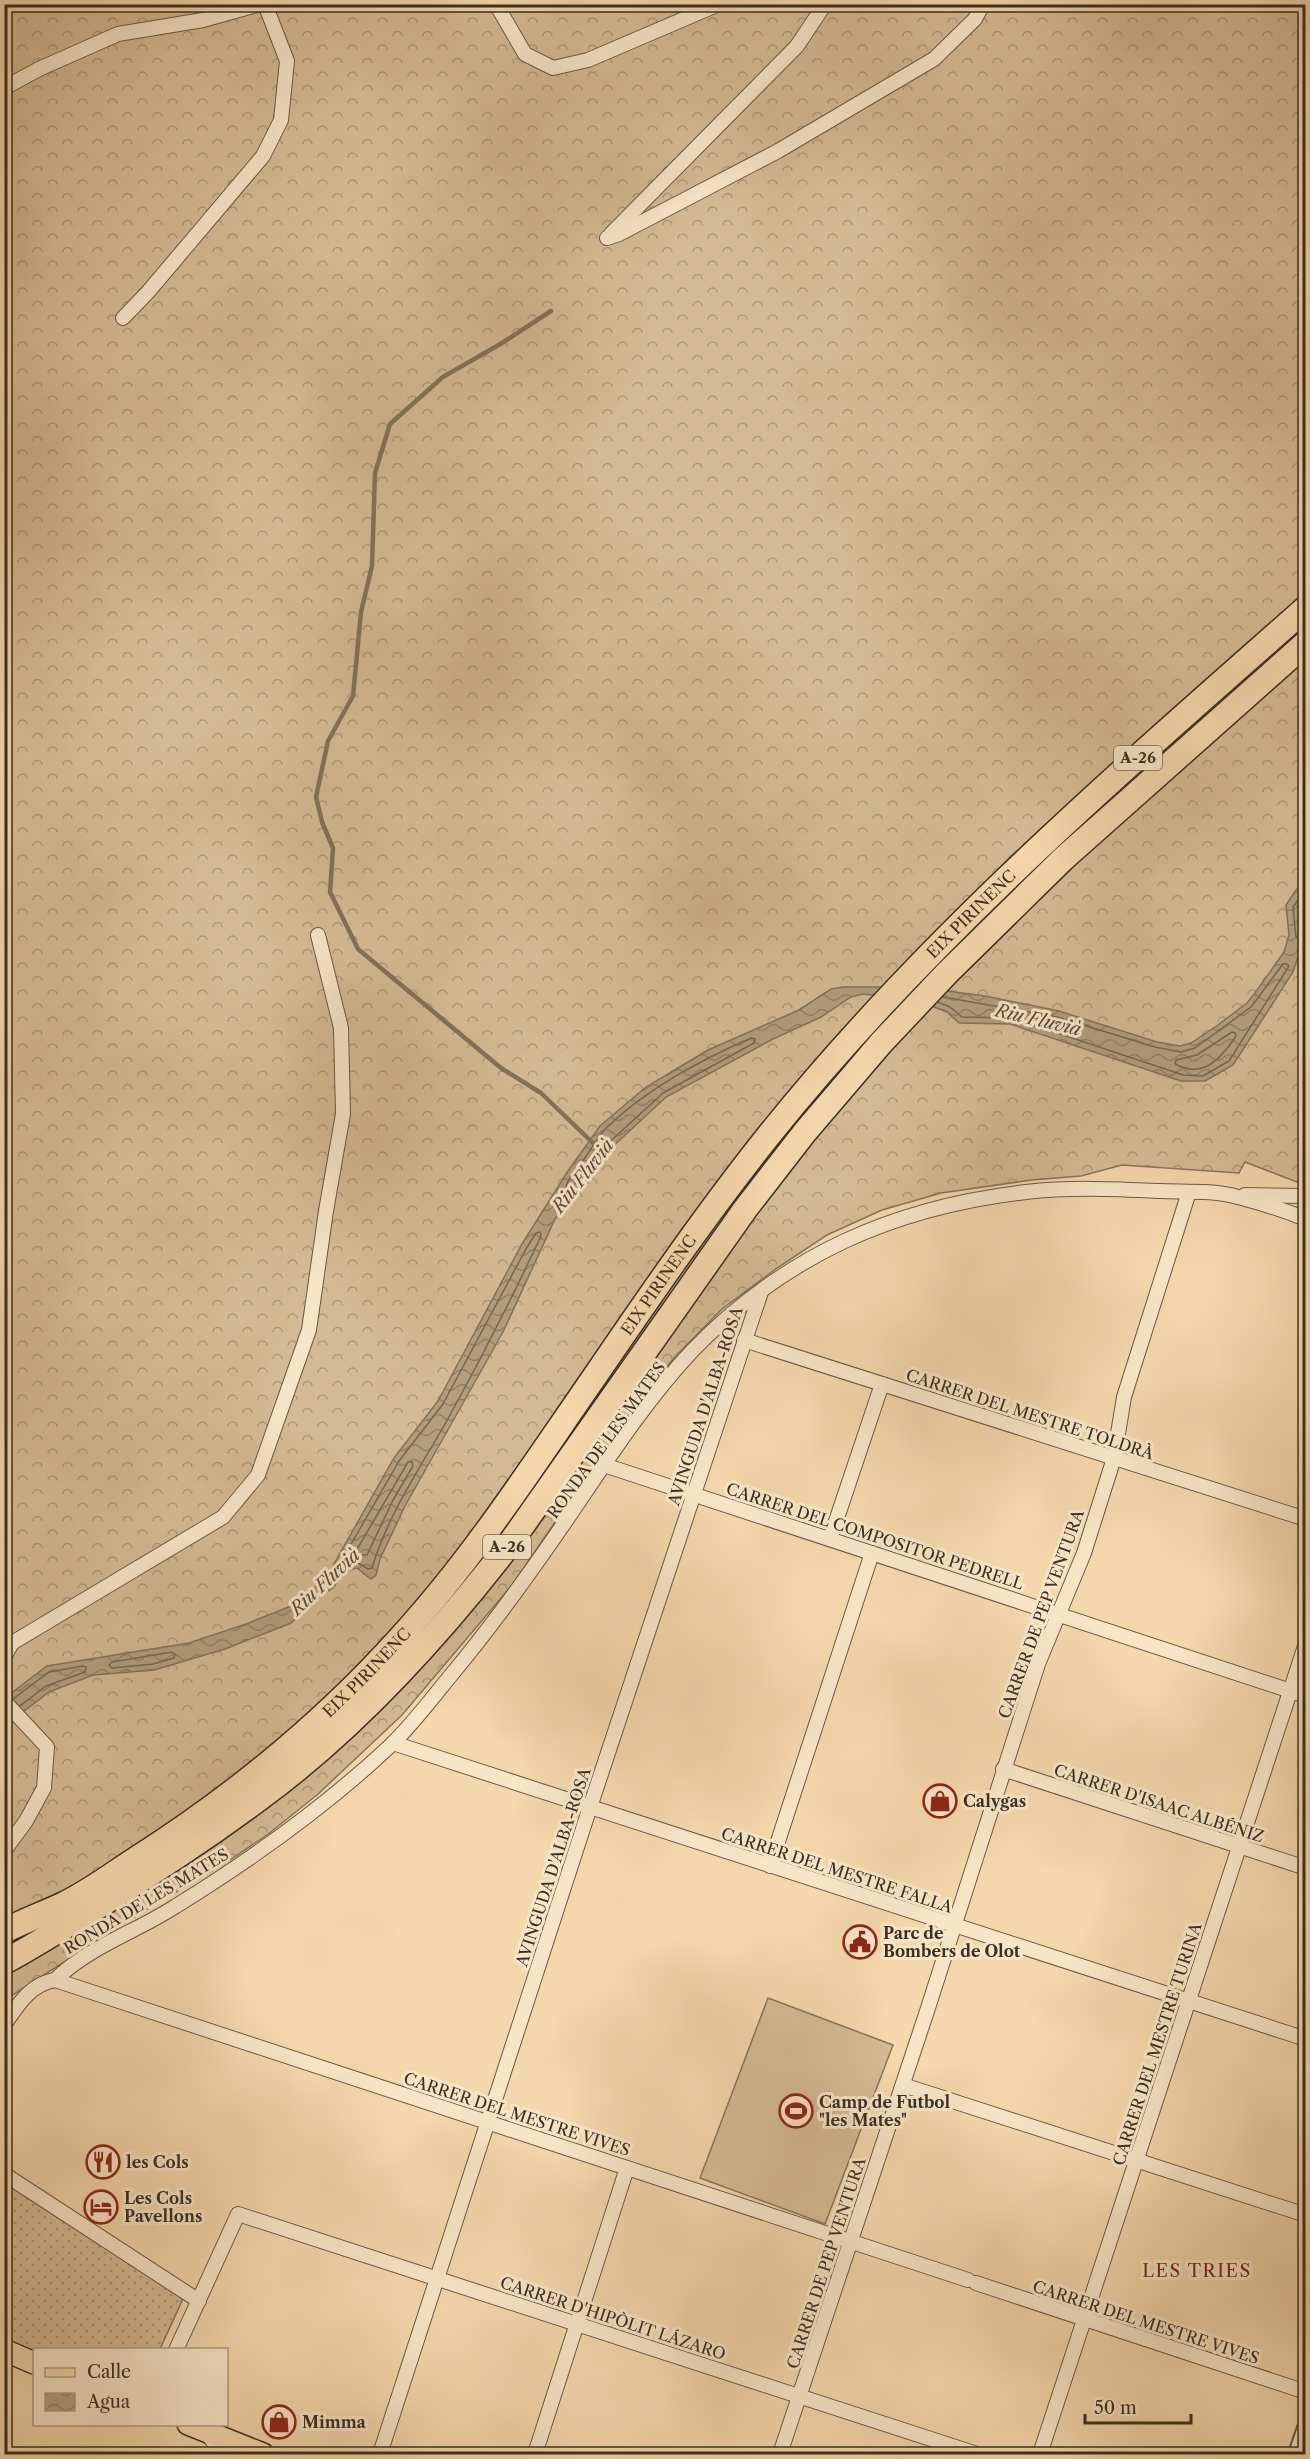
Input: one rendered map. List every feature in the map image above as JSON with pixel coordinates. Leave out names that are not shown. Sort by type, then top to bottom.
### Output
[{"type":"highway","name":"EIX PIRINENC","points":[[67,1913],[232,1794],[329,1712],[402,1636],[488,1531],[722,1196],[820,1075],[897,989],[974,910],[1088,803],[1305,608]]},
{"type":"highway","name":"EIX PIRINENC","points":[[67,1913],[169,1863],[261,1798],[375,1698],[420,1652],[468,1597],[508,1546],[746,1208],[805,1132],[911,1010],[1064,860],[1305,644]]},
{"type":"highway","points":[[4,1931],[36,1915],[67,1913]]},
{"type":"highway","points":[[4,1962],[41,1943],[67,1913]]},
{"type":"main road","name":"EIX PIRINENC","points":[[4,1942],[67,1913]]},
{"type":"main road","name":"EIX PIRINENC","points":[[4,1950],[67,1913]]},
{"type":"main road","points":[[4,2350],[33,2362]]},
{"type":"main road","points":[[196,2427],[263,2454]]},
{"type":"street","points":[[4,88],[39,69],[118,34],[203,20],[260,4]]},
{"type":"street","points":[[123,318],[148,292],[263,156],[281,120],[287,61],[265,4]]},
{"type":"street","points":[[496,4],[525,54],[553,68],[588,60],[719,4]]},
{"type":"street","points":[[825,4],[790,53],[607,238],[619,234],[778,151],[934,59],[975,19],[982,4]]},
{"type":"street","points":[[4,1657],[12,1643],[223,1516],[258,1476],[309,1330],[343,1114],[341,1028],[318,935]]},
{"type":"street","name":"RONDA DE LES MATES","points":[[4,2025],[32,1989],[42,1982],[56,1980],[70,1965],[172,1909],[268,1846],[339,1791],[393,1743],[484,1637],[604,1465],[642,1413],[691,1353],[738,1308],[834,1244],[868,1228],[941,1205],[1056,1188],[1189,1192],[1237,1196],[1305,1219]]},
{"type":"street","name":"CARRER DE PEP VENTURA","points":[[780,2454],[954,1929],[953,1925],[1038,1664],[1084,1553],[1114,1458],[1124,1397],[1189,1192]]},
{"type":"street","name":"RONDA DE LES MATES","points":[[1237,1196],[1247,1194],[1305,1196]]},
{"type":"street","name":"AVINGUDA D'ALBA-ROSA","points":[[380,2454],[590,1807],[761,1292]]},
{"type":"street","name":"CARRER DEL MESTRE TOLDRÀ","points":[[744,1340],[1305,1519]]},
{"type":"street","points":[[830,1539],[882,1384]]},
{"type":"street","name":"CARRER DEL COMPOSITOR PEDRELL","points":[[604,1465],[1305,1696]]},
{"type":"street","points":[[770,1866],[872,1553]]},
{"type":"street","name":"CARRER DEL MESTRE TURINA","points":[[1040,2454],[1305,1643]]},
{"type":"street","points":[[4,1701],[47,1747],[44,1788],[26,1821],[4,1851]]},
{"type":"street","name":"CARRER DEL MESTRE FALLA","points":[[393,1743],[1305,2039]]},
{"type":"street","name":"CARRER D'ISAAC ALBÉNIZ","points":[[1003,1769],[1305,1868]]},
{"type":"street","name":"CARRER DEL MESTRE VIVES","points":[[56,1980],[1305,2392]]},
{"type":"street","points":[[903,2085],[1305,2215]]},
{"type":"street","points":[[535,2454],[627,2168]]},
{"type":"street","points":[[4,2174],[199,2301],[176,2348]]},
{"type":"street","name":"CARRER D'HIPÒLIT LÁZARO","points":[[199,2301],[238,2214],[977,2454]]},
{"type":"street","points":[[196,2427],[223,2454]]},
{"type":"street","points":[[1297,2454],[1305,2428]]},
{"type":"green space","points":[[5,5],[1305,5],[1305,1182],[1297,1182],[1245,1162],[1239,1173],[1122,1165],[1081,1176],[1031,1180],[941,1193],[882,1210],[827,1235],[777,1268],[722,1309],[673,1359],[631,1411],[512,1585],[402,1715],[318,1794],[267,1835],[224,1864],[147,1909],[5,2000]]},
{"type":"green space","name":"Camp de Futbol \"les Mates\"","points":[[768,1998],[893,2045],[825,2224],[700,2178]]},
{"type":"green space","points":[[4,2180],[181,2295],[182,2301],[160,2348],[33,2348],[33,2352],[5,2340]]},
{"type":"water","name":"Riu Fluvià","points":[[1305,882],[1305,936],[1293,972],[1233,1065],[1205,1081],[1181,1081],[1010,1024],[959,1023],[947,1012],[913,999],[862,994],[851,997],[821,1017],[773,1039],[666,1097],[607,1152],[555,1219],[503,1332],[405,1506],[380,1559],[376,1575],[371,1579],[357,1568],[345,1571],[333,1588],[317,1598],[291,1623],[225,1649],[154,1670],[93,1675],[49,1692],[10,1722],[5,1731],[5,1698],[47,1666],[189,1643],[296,1604],[326,1578],[394,1458],[438,1401],[522,1244],[568,1171],[600,1126],[646,1087],[708,1050],[799,1010],[831,989],[843,987],[916,987],[985,996],[1059,1011],[1157,1042],[1180,1046],[1191,1043],[1247,1003],[1255,993],[1284,952],[1289,935],[1286,905],[1296,890]]},
{"type":"waterway","name":"Riu Fluvià","points":[[551,311],[443,377],[390,424],[375,473],[372,566],[361,612],[353,696],[328,741],[316,797],[322,822],[333,848],[330,892],[358,949],[501,1068],[541,1093],[594,1144]]},
{"type":"place","name":"Calygas","points":[[940,1801]]},
{"type":"place","name":"Parc de Bombers de Olot","points":[[860,1942]]},
{"type":"place","name":"Camp de Futbol \"les Mates\"","points":[[796,2111]]},
{"type":"place","name":"les Cols","points":[[103,2162]]},
{"type":"place","name":"Les Cols Pavellons","points":[[101,2207]]},
{"type":"place","name":"Mimma","points":[[279,2422]]},
{"type":"district","name":"LES TRIES","points":[[1197,2271]]}]
